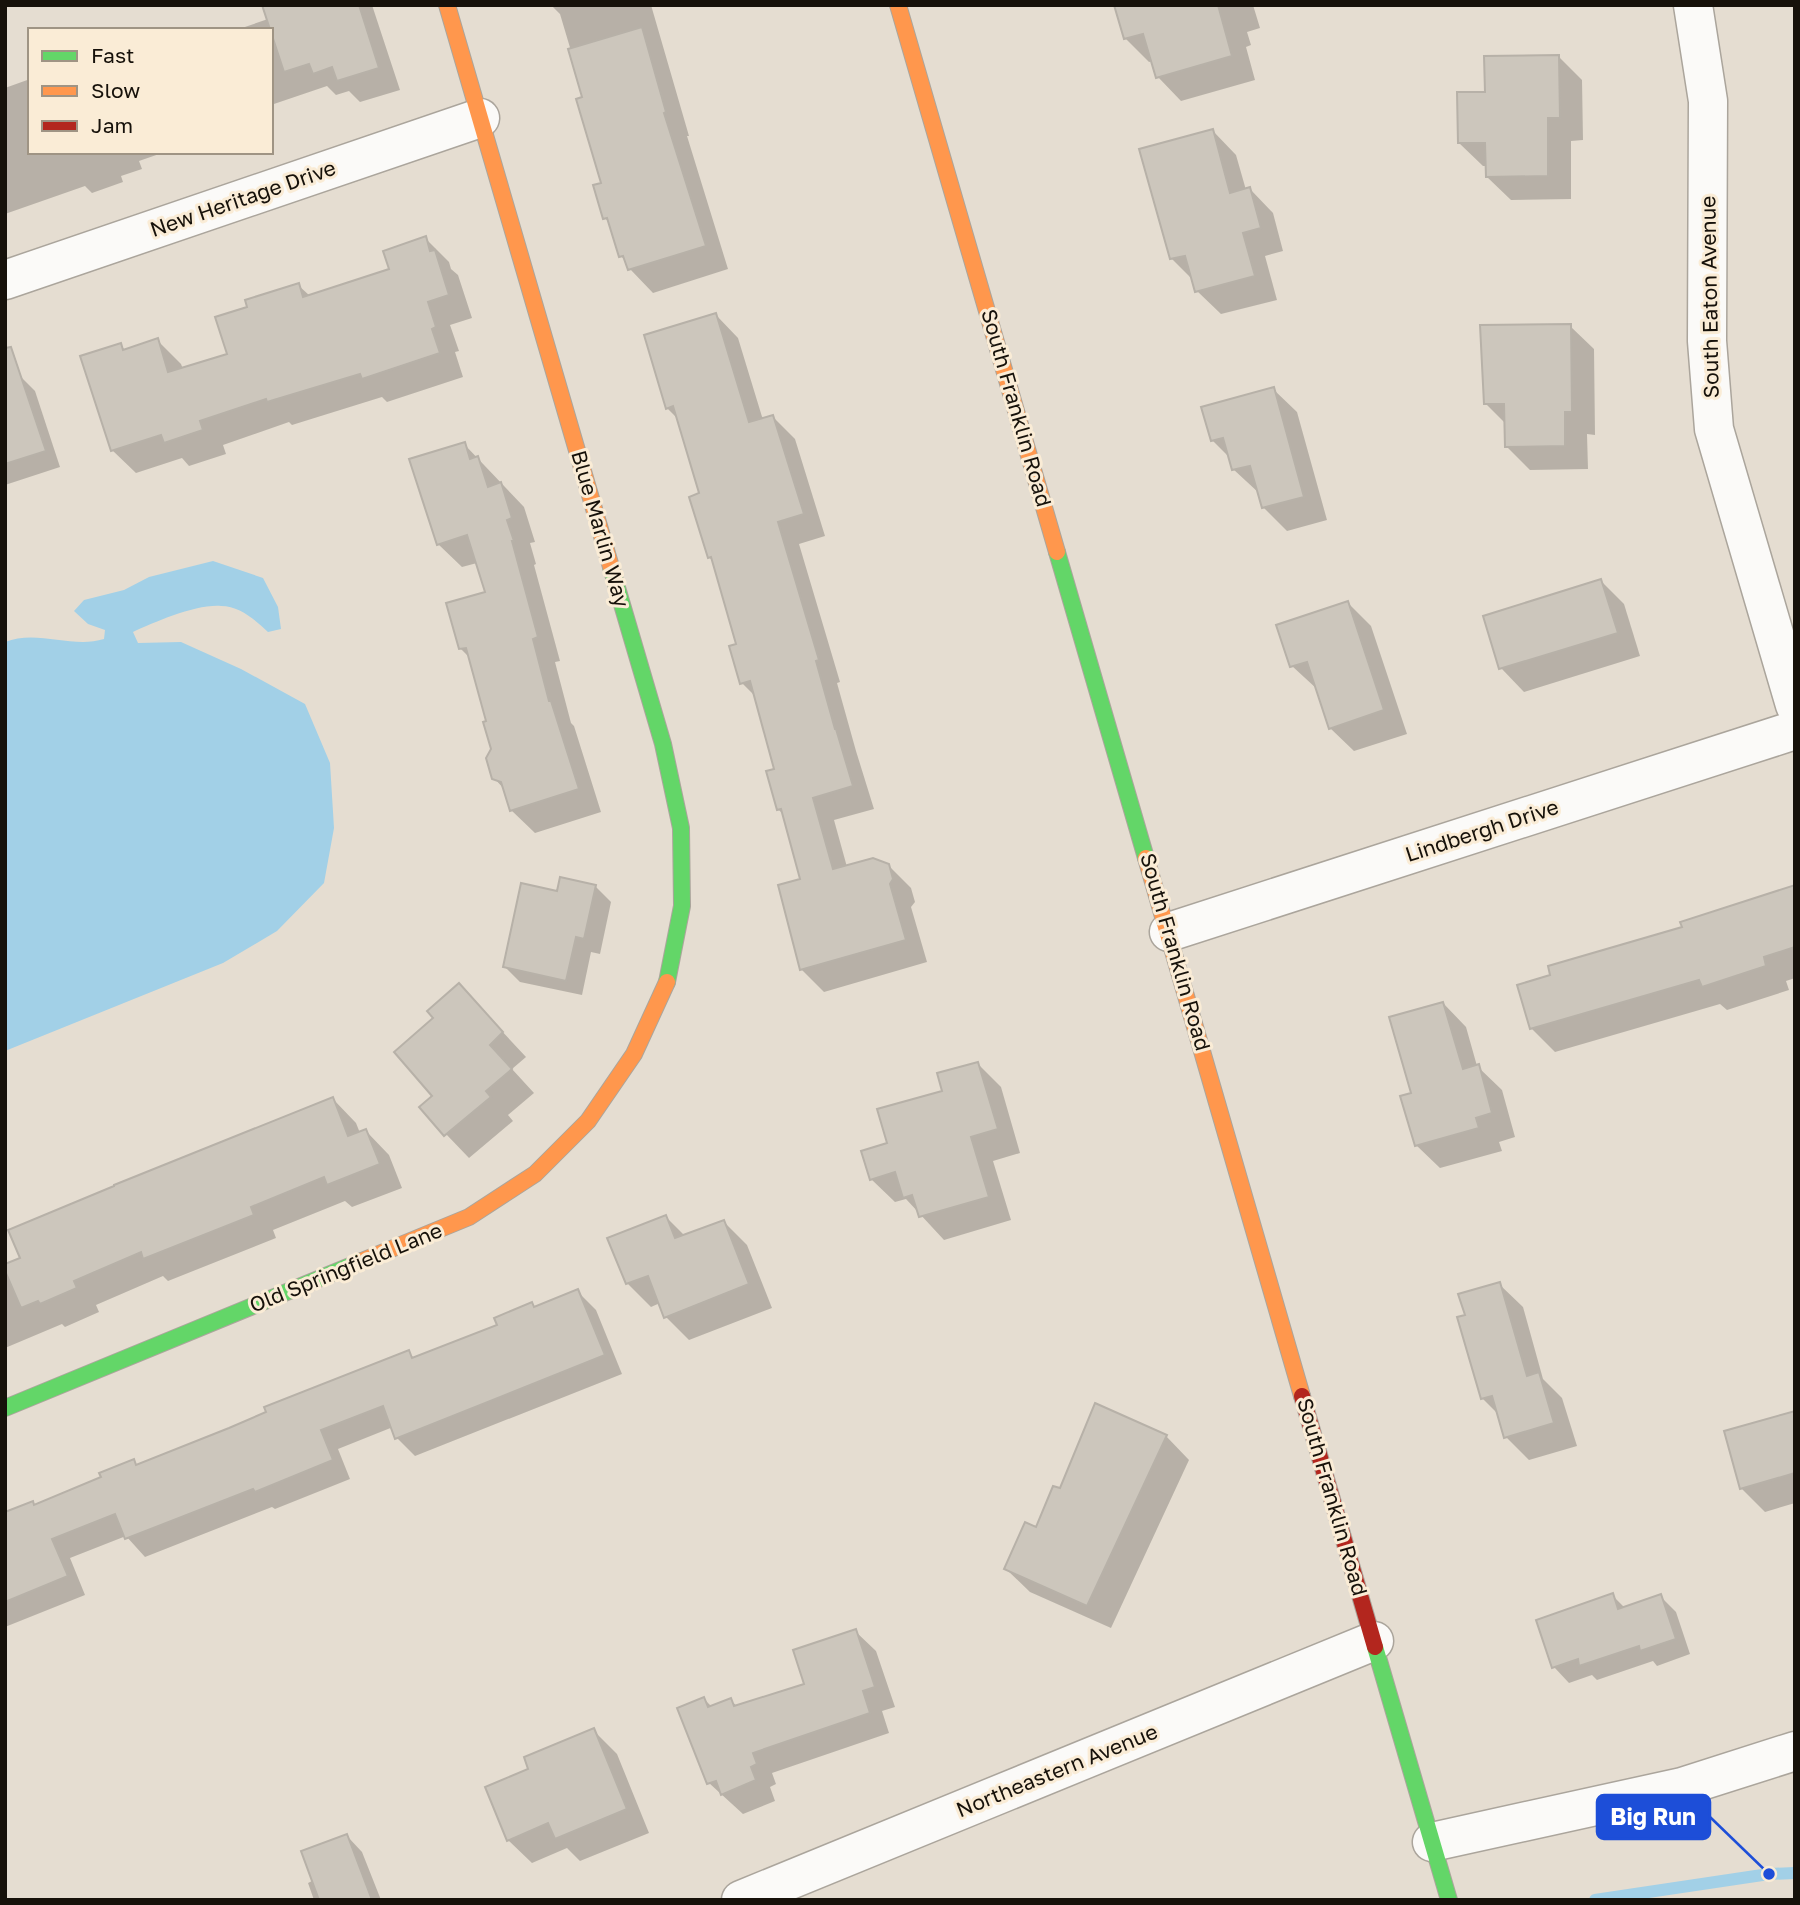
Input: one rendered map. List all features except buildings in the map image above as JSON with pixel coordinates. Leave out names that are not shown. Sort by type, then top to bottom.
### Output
[{"type":"main road","name":"Blue Marlin Way","points":[[447,5],[663,744],[681,828],[682,906],[667,982],[634,1054]]},
{"type":"main road","name":"South Franklin Road","points":[[898,5],[1449,1898]]},
{"type":"main road","name":"Old Springfield Lane","points":[[5,1408],[469,1217],[535,1174],[588,1121],[634,1054]]},
{"type":"street","name":"South Eaton Avenue","points":[[1693,5],[1708,101],[1707,341],[1714,429],[1795,705]]},
{"type":"street","name":"New Heritage Drive","points":[[5,280],[480,118]]},
{"type":"street","name":"Lindbergh Drive","points":[[1169,932],[1795,730]]},
{"type":"street","name":"Northeastern Avenue","points":[[741,1900],[1374,1642]]},
{"type":"street","points":[[1432,1842],[1682,1787],[1795,1751]]},
{"type":"water","points":[[213,561],[263,578],[278,607],[281,629],[268,632],[241,611],[211,606],[176,614],[133,632],[138,643],[181,642],[241,669],[305,704],[330,763],[334,828],[324,883],[277,931],[223,963],[5,1051],[5,642],[29,637],[80,642],[104,639],[105,630],[88,624],[74,611],[84,600],[124,590],[149,577]]},
{"type":"waterway","points":[[1595,1900],[1769,1874],[1795,1873]]},
{"type":"traffic: fast","points":[[1057,552],[1146,858]]},
{"type":"traffic: fast","points":[[611,567],[663,744],[681,828],[682,906],[667,982]]},
{"type":"traffic: fast","points":[[5,1408],[362,1261]]},
{"type":"traffic: fast","points":[[1375,1647],[1449,1900]]},
{"type":"traffic: slow","points":[[447,5],[611,567]]},
{"type":"traffic: slow","points":[[898,5],[1057,552]]},
{"type":"traffic: slow","points":[[1146,858],[1302,1396]]},
{"type":"traffic: slow","points":[[362,1261],[469,1217],[535,1174],[588,1121],[634,1054],[667,982]]},
{"type":"traffic: jam","points":[[1302,1396],[1375,1647]]},
{"type":"place","name":"Big Run","points":[[1769,1874]]}]
